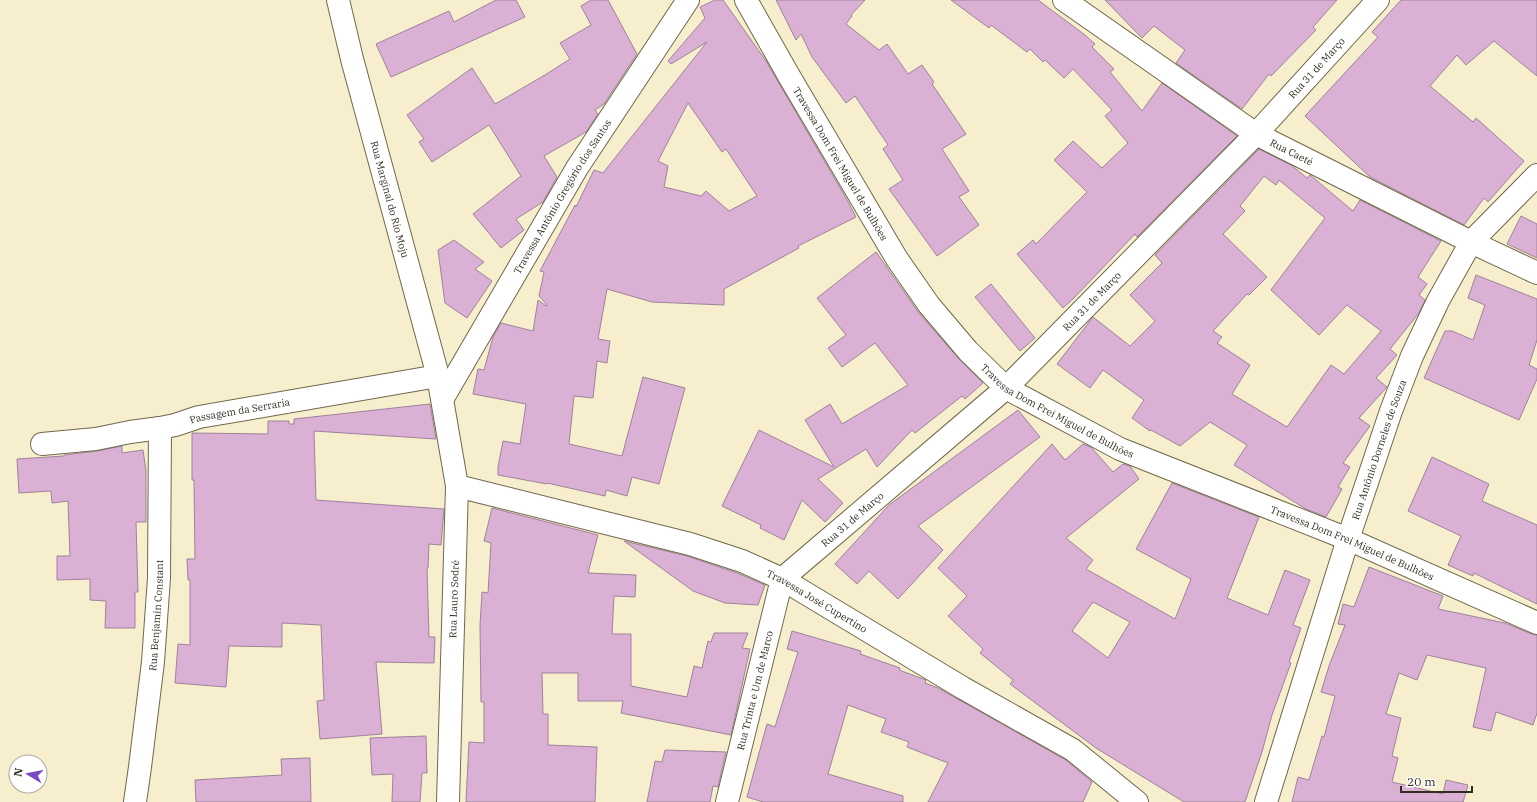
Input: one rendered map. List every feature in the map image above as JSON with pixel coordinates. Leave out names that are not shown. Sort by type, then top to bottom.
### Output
[{"type":"street","name":"Rua Marginal do Rio Moju","points":[[338,0],[354,67],[443,398]]},
{"type":"street","name":"Travessa Antônio Gregório dos Santos","points":[[443,398],[577,168],[688,0]]},
{"type":"street","name":"Travessa Dom Frei Miguel de Bulhões","points":[[746,0],[897,259],[929,304],[968,351],[1006,388],[1120,449],[1348,539],[1537,623]]},
{"type":"street","name":"Rua Caeté","points":[[1064,0],[1256,134],[1537,274]]},
{"type":"street","name":"Rua 31 de Março","points":[[782,579],[1006,388],[1256,134],[1378,0]]},
{"type":"street","name":"Rua Antônio Dorneles de Souza","points":[[1266,802],[1348,539],[1390,411],[1412,356],[1438,301],[1471,242],[1537,175]]},
{"type":"street","name":"Passagem da Serraria","points":[[42,444],[96,439],[175,425],[199,417],[438,376]]},
{"type":"street","name":"Rua Lauro Sodré","points":[[443,398],[457,486],[448,802]]},
{"type":"street","name":"Rua Benjamin Constant","points":[[135,802],[152,669],[159,578],[160,428]]},
{"type":"street","name":"Travessa José Cupertino","points":[[457,486],[690,544],[742,561],[782,579],[963,688],[1073,750],[1137,802]]},
{"type":"street","name":"Rua Trinta e Um de Marco","points":[[727,802],[782,579]]},
{"type":"building","points":[[496,0],[516,0],[525,17],[391,77],[376,44],[449,11],[454,22]]},
{"type":"building","points":[[591,0],[608,0],[637,54],[604,104],[595,110],[598,114],[586,132],[544,156],[557,177],[543,202],[516,219],[524,230],[501,248],[473,214],[521,176],[489,125],[432,162],[419,142],[424,139],[407,115],[472,68],[495,104],[545,75],[570,59],[560,43],[591,25],[581,6]]},
{"type":"building","points":[[715,0],[723,0],[766,61],[856,217],[798,246],[799,248],[724,289],[724,305],[652,302],[607,289],[598,339],[610,341],[607,363],[597,361],[593,398],[574,396],[569,444],[622,456],[643,377],[685,388],[659,484],[632,477],[627,496],[606,490],[605,496],[547,483],[498,475],[503,441],[520,444],[526,404],[473,394],[478,369],[484,370],[493,337],[501,323],[533,331],[538,300],[546,306],[547,305],[539,296],[544,272],[540,271],[575,205],[576,207],[594,170],[603,173],[707,42],[671,64],[668,61],[705,18],[700,7]],"holes":[[[688,103],[722,152],[726,149],[757,196],[729,211],[706,191],[701,196],[664,187],[668,166],[658,161]]]},
{"type":"building","points":[[776,0],[865,0],[851,15],[852,16],[846,24],[879,50],[887,44],[908,74],[922,65],[934,82],[932,84],[966,134],[942,149],[969,191],[959,197],[979,225],[937,256],[889,189],[903,180],[883,149],[888,145],[855,96],[846,103],[812,57],[801,34],[796,40]]},
{"type":"building","points":[[951,0],[1038,0],[1095,44],[1092,47],[1114,69],[1110,72],[1142,111],[1162,83],[1237,136],[1137,237],[1135,234],[1063,308],[1017,254],[1033,240],[1036,244],[1087,192],[1054,160],[1073,141],[1102,168],[1128,143],[1105,116],[1112,110],[1073,69],[1064,78],[1045,60],[1043,62],[1030,49],[1027,52],[991,25],[989,28]]},
{"type":"building","points":[[1105,0],[1337,0],[1313,27],[1316,30],[1271,76],[1269,74],[1242,109],[1176,63],[1185,50],[1154,26],[1142,38]]},
{"type":"building","points":[[1401,0],[1537,0],[1537,76],[1494,41],[1466,65],[1457,55],[1430,86],[1473,122],[1476,118],[1524,161],[1488,202],[1484,198],[1464,225],[1370,177],[1305,116],[1378,37],[1372,32]]},
{"type":"building","points":[[1259,149],[1291,165],[1307,178],[1310,175],[1353,211],[1360,200],[1441,241],[1418,277],[1427,284],[1419,295],[1425,300],[1419,313],[1390,349],[1397,355],[1376,378],[1387,387],[1359,418],[1370,426],[1343,463],[1350,467],[1338,487],[1342,489],[1326,517],[1306,509],[1234,465],[1247,445],[1210,422],[1180,446],[1151,430],[1150,431],[1132,418],[1144,400],[1103,370],[1090,388],[1057,364],[1093,317],[1130,346],[1155,321],[1130,295],[1162,263],[1155,255]],"holes":[[[1264,176],[1276,185],[1279,180],[1325,218],[1271,290],[1319,335],[1347,305],[1381,331],[1344,374],[1331,365],[1287,427],[1232,394],[1250,365],[1217,343],[1222,337],[1213,331],[1247,294],[1249,295],[1267,277],[1223,234],[1245,211],[1240,206]]]},
{"type":"building","points":[[1521,216],[1537,224],[1537,258],[1507,244]]},
{"type":"building","points":[[454,240],[484,262],[475,269],[492,281],[467,318],[445,303],[438,250]]},
{"type":"building","points":[[876,252],[919,313],[959,359],[983,383],[965,399],[962,396],[915,433],[912,430],[877,467],[866,449],[818,479],[843,503],[825,522],[802,500],[784,540],[760,528],[761,525],[722,506],[759,430],[834,467],[805,420],[830,404],[842,424],[908,385],[875,343],[842,367],[828,348],[846,335],[817,298]]},
{"type":"building","points":[[1476,275],[1537,299],[1537,340],[1529,365],[1537,369],[1537,379],[1519,420],[1424,378],[1445,331],[1452,331],[1473,340],[1485,305],[1468,298]]},
{"type":"building","points":[[991,284],[1035,338],[1020,351],[975,297]]},
{"type":"building","points":[[430,404],[436,439],[314,431],[316,500],[444,509],[441,545],[429,544],[427,568],[429,637],[435,637],[434,663],[376,662],[382,734],[320,739],[317,701],[324,700],[321,625],[282,623],[282,647],[229,646],[226,687],[175,683],[178,644],[190,645],[190,580],[188,580],[187,559],[195,559],[192,433],[268,434],[268,421],[289,421],[289,424],[294,424],[294,419]]},
{"type":"building","points":[[1018,410],[1040,437],[918,526],[943,550],[898,599],[869,571],[857,584],[835,564],[889,505]]},
{"type":"building","points":[[1052,444],[1065,460],[1083,444],[1091,447],[1113,472],[1123,464],[1130,466],[1139,479],[1066,538],[1093,560],[1086,569],[1175,619],[1191,579],[1136,549],[1172,483],[1259,517],[1227,598],[1268,615],[1285,570],[1310,580],[1293,625],[1301,628],[1289,662],[1291,663],[1272,715],[1262,752],[1245,802],[1184,802],[1096,748],[1010,684],[1013,680],[980,653],[983,649],[948,616],[967,596],[938,568]],"holes":[[[1093,602],[1130,622],[1108,658],[1072,631]]]},
{"type":"building","points":[[122,446],[122,453],[143,450],[146,470],[146,522],[136,522],[138,592],[135,592],[135,628],[105,628],[106,601],[90,600],[90,579],[57,580],[57,556],[70,556],[68,501],[52,503],[51,491],[19,493],[17,459],[64,456]]},
{"type":"building","points":[[1432,457],[1489,484],[1482,501],[1537,525],[1537,604],[1474,573],[1473,576],[1448,565],[1461,536],[1408,511]]},
{"type":"building","points":[[492,508],[598,535],[588,573],[636,575],[635,597],[614,596],[612,634],[631,634],[631,686],[687,697],[694,666],[702,668],[708,641],[711,642],[714,633],[748,633],[742,648],[750,649],[731,735],[621,713],[623,701],[578,701],[578,673],[542,673],[543,714],[548,714],[548,745],[597,747],[595,802],[466,802],[469,742],[484,743],[484,702],[481,702],[480,625],[482,592],[488,593],[491,543],[484,541]]},
{"type":"building","points":[[624,541],[687,556],[737,573],[765,585],[758,605],[725,603],[693,591]]},
{"type":"building","points":[[1369,567],[1443,596],[1438,609],[1505,623],[1537,635],[1537,713],[1533,725],[1496,712],[1491,731],[1473,727],[1486,668],[1427,655],[1417,680],[1399,673],[1386,714],[1401,718],[1392,756],[1398,758],[1392,782],[1443,794],[1446,780],[1468,785],[1463,802],[1292,802],[1298,777],[1309,780],[1322,736],[1324,737],[1335,696],[1321,692],[1329,666],[1345,625],[1338,624],[1343,604],[1354,607]]},
{"type":"building","points":[[792,631],[861,651],[860,654],[900,668],[899,670],[926,680],[925,683],[938,688],[1066,760],[1092,782],[1083,802],[928,802],[948,763],[907,747],[909,742],[881,732],[886,719],[848,705],[828,774],[903,796],[903,802],[763,802],[747,797],[767,724],[775,727],[798,652],[787,649]]},
{"type":"building","points":[[426,736],[427,773],[422,773],[420,802],[392,802],[393,774],[372,775],[370,738]]},
{"type":"building","points":[[665,750],[726,752],[718,787],[713,786],[710,802],[647,802],[655,761],[662,762]]},
{"type":"building","points":[[310,758],[311,802],[196,802],[195,780],[282,775],[281,759]]}]
